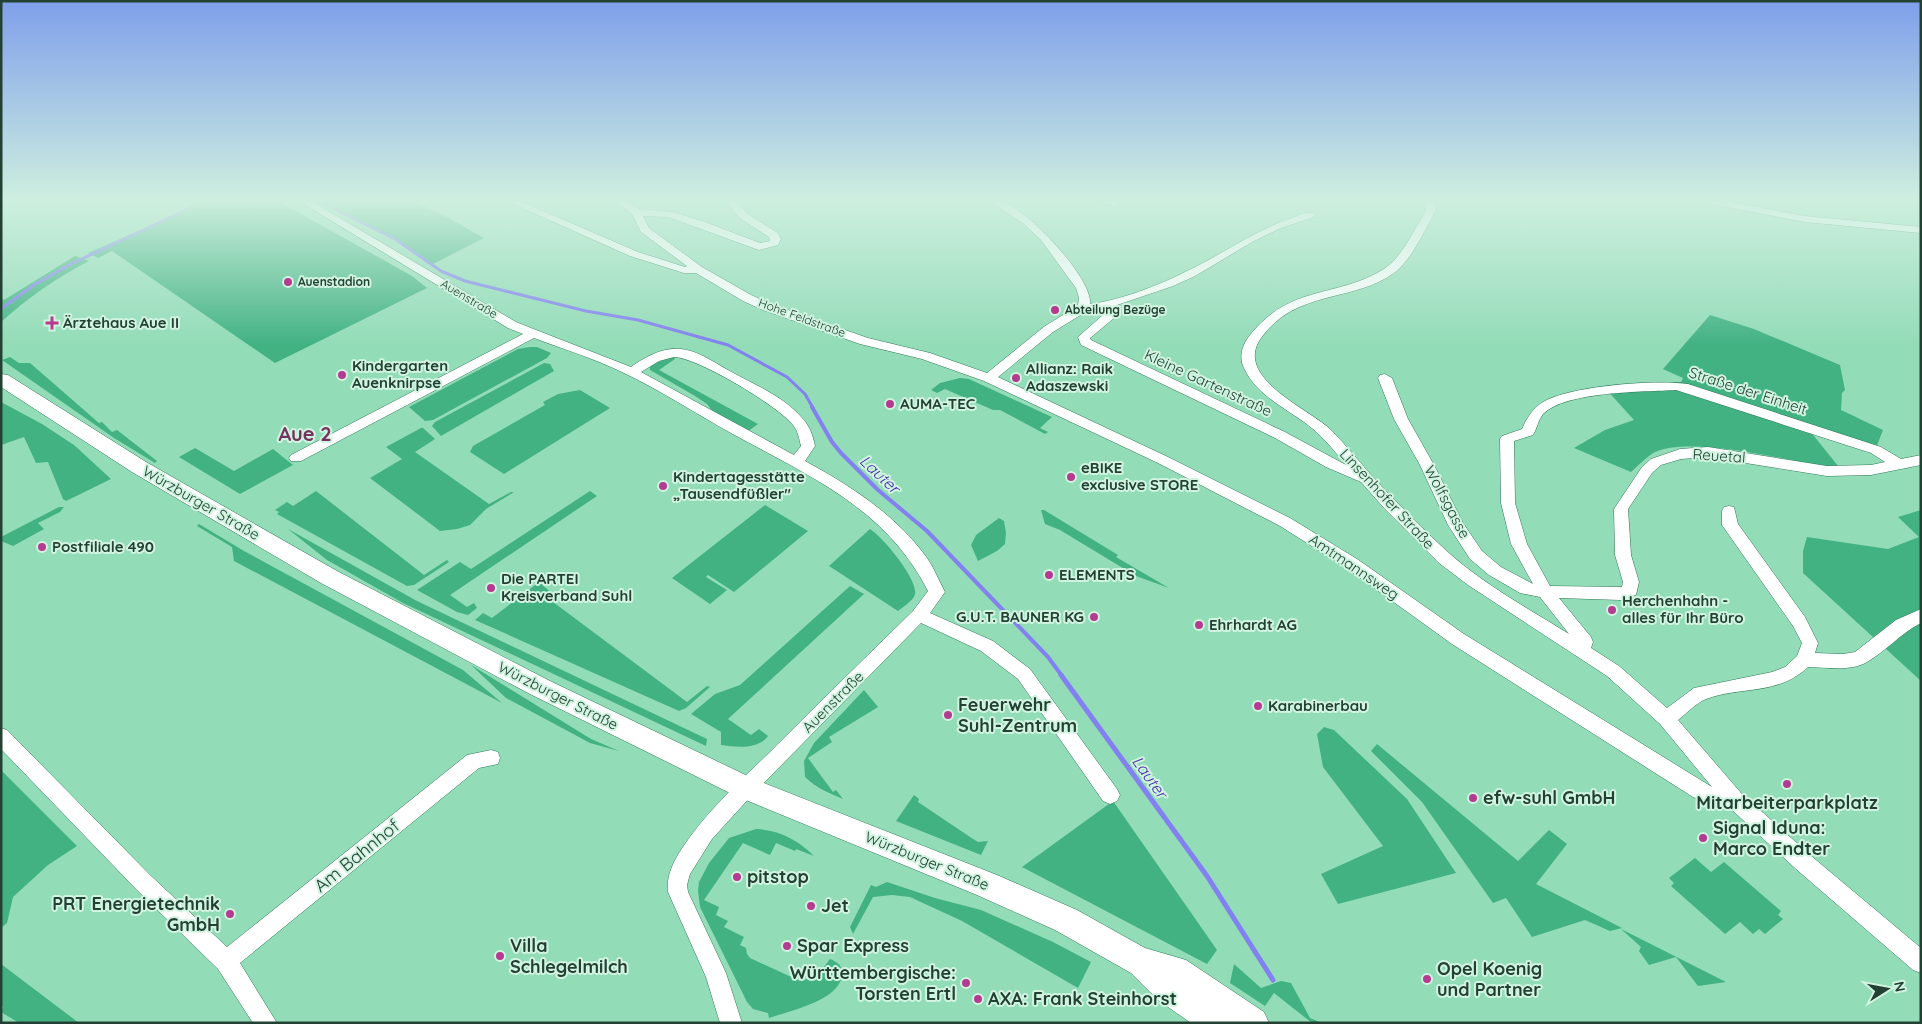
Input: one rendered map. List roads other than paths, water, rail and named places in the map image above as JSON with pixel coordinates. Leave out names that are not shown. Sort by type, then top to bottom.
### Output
[{"type":"main road","name":"Würzburger Straße","points":[[1,379],[139,467],[329,577],[539,687],[746,788],[986,884],[1066,920],[1140,962],[1169,989],[1219,1023]]},
{"type":"main road","name":"Würzburger Straße","points":[[1140,962],[1175,971],[1253,1023]]},
{"type":"street","name":"Auenstraße","points":[[385,249],[512,324],[532,334],[632,372],[796,463],[850,495],[881,517],[919,556],[930,575],[936,592],[919,615],[746,788]]},
{"type":"street","points":[[622,249],[684,270],[698,270]]},
{"type":"street","name":"Hohe Feldstraße","points":[[670,249],[698,270],[767,307],[864,340],[955,365]]},
{"type":"street","points":[[1053,249],[1082,288],[1086,303],[1084,308]]},
{"type":"street","points":[[988,378],[1049,329],[1084,308],[1106,305],[1169,284],[1191,274],[1232,249]]},
{"type":"street","name":"Linsenhofer Straße","points":[[1406,249],[1392,268],[1370,280],[1298,303],[1260,332],[1248,347],[1246,356],[1248,364],[1261,384],[1315,422],[1363,477],[1420,536],[1459,571],[1582,649],[1613,671],[1666,719],[1734,798],[1803,862],[1921,962]]},
{"type":"street","name":"Kleine Gartenstraße","points":[[1106,305],[1111,310],[1110,315],[1084,337],[1085,342],[1280,435],[1346,471],[1363,477]]},
{"type":"street","points":[[296,458],[532,334]]},
{"type":"street","points":[[632,372],[658,357],[682,353],[696,358],[766,395],[789,412],[806,434],[808,446],[796,463]]},
{"type":"street","name":"Amtmannsweg","points":[[955,365],[988,378],[1163,460],[1285,522],[1351,563],[1458,639],[1700,790],[1723,800],[1734,798]]},
{"type":"street","name":"Wolfsgasse","points":[[1385,378],[1401,419],[1427,465],[1456,525],[1476,555],[1495,571],[1526,589],[1545,592]]},
{"type":"street","name":"Straße der Einheit","points":[[1545,592],[1519,544],[1508,503],[1507,439],[1528,432],[1539,410],[1561,398],[1596,392],[1676,386],[1688,388],[1876,450],[1900,465]]},
{"type":"street","name":"Reuetal","points":[[1545,592],[1621,594],[1630,591],[1632,582],[1624,555],[1621,509],[1647,470],[1656,462],[1680,454],[1708,452],[1827,471],[1871,470],[1921,460]]},
{"type":"street","points":[[1666,719],[1700,693],[1774,679],[1791,672],[1804,660],[1810,643],[1800,622],[1730,525],[1729,511]]},
{"type":"street","points":[[1545,592],[1580,633],[1585,642],[1582,649]]},
{"type":"street","points":[[919,615],[988,646],[1024,674],[1110,795]]},
{"type":"street","points":[[1804,660],[1843,661],[1860,658],[1902,625],[1921,615]]},
{"type":"street","points":[[1,736],[137,876],[226,962],[266,1023]]},
{"type":"street","name":"Am Bahnhof","points":[[226,962],[474,761],[491,758]]},
{"type":"street","points":[[731,1023],[725,1000],[685,910],[677,885],[680,872],[699,841],[746,788]]},
{"type":"waterway","points":[[1,309],[34,285],[69,265],[103,249]]},
{"type":"waterway","name":"Lauter","points":[[409,249],[441,271],[465,281],[586,311],[638,320],[728,345],[787,377],[805,394],[813,408]]},
{"type":"waterway","name":"Lauter","points":[[812,407],[832,442],[841,453],[878,490],[927,531],[1048,657],[1062,676]]},
{"type":"waterway","name":"Lauter","points":[[1061,675],[1207,876],[1273,980]]},
{"type":"place","name":"Auenstadion","points":[[288,282]]},
{"type":"place","name":"Abteilung Bezüge","points":[[1055,310]]},
{"type":"place","name":"Ärztehaus Aue II","points":[[52,323]]},
{"type":"place","name":"Kindergarten Auenknirpse","points":[[342,375]]},
{"type":"place","name":"Allianz: Raik Adaszewski","points":[[1016,378]]},
{"type":"place","name":"AUMA-TEC","points":[[890,404]]},
{"type":"place","name":"eBIKE exclusive STORE","points":[[1071,477]]},
{"type":"place","name":"Kindertagesstätte „Tausendfüßler\"","points":[[663,486]]},
{"type":"place","name":"Postfiliale 490","points":[[42,547]]},
{"type":"place","name":"ELEMENTS","points":[[1049,575]]},
{"type":"place","name":"Die PARTEI Kreisverband Suhl","points":[[491,588]]},
{"type":"place","name":"Herchenhahn - alles für Ihr Büro","points":[[1612,610]]},
{"type":"place","name":"G.U.T. BAUNER KG","points":[[1094,617]]},
{"type":"place","name":"Ehrhardt AG","points":[[1199,625]]},
{"type":"place","name":"Karabinerbau","points":[[1258,706]]},
{"type":"place","name":"Feuerwehr Suhl-Zentrum","points":[[948,715]]},
{"type":"place","name":"Mitarbeiterparkplatz","points":[[1787,784]]},
{"type":"place","name":"efw-suhl GmbH","points":[[1473,798]]},
{"type":"place","name":"Signal Iduna: Marco Endter","points":[[1703,838]]},
{"type":"place","name":"pitstop","points":[[737,877]]},
{"type":"place","name":"Jet","points":[[811,906]]},
{"type":"place","name":"PRT Energietechnik GmbH","points":[[230,914]]},
{"type":"place","name":"Spar Express","points":[[787,946]]},
{"type":"place","name":"Villa Schlegelmilch","points":[[500,956]]},
{"type":"place","name":"Opel Koenig und Partner","points":[[1427,979]]},
{"type":"place","name":"Württembergische: Torsten Ertl","points":[[966,983]]},
{"type":"place","name":"AXA: Frank Steinhorst","points":[[978,999]]},
{"type":"district","name":"Aue 2","points":[[305,434]]}]
